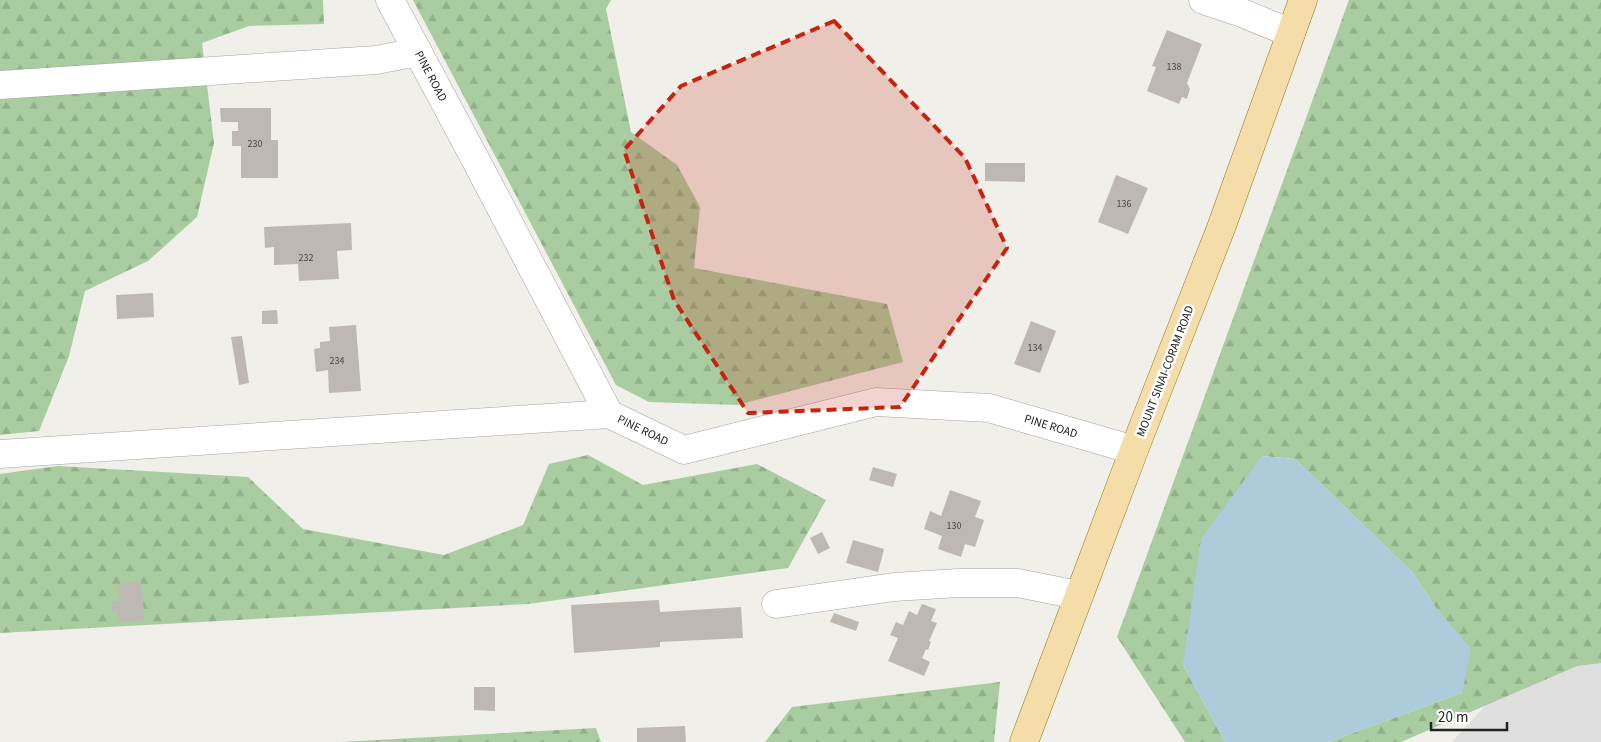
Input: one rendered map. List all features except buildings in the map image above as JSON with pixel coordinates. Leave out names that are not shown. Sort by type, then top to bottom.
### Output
[{"type":"main road","name":"MOUNT SINAI-CORAM ROAD","points":[[1024,742],[1078,595],[1221,228],[1303,0]]},
{"type":"street","name":"PINE ROAD","points":[[390,0],[609,414],[684,450],[876,402],[989,408],[1134,450]]},
{"type":"street","points":[[1203,0],[1242,13],[1291,33]]},
{"type":"street","points":[[0,84],[376,60],[418,52]]},
{"type":"street","points":[[0,454],[609,414]]},
{"type":"street","points":[[776,604],[894,587],[958,583],[1018,584],[1078,595]]},
{"type":"highlighted area","points":[[834,21],[965,158],[1007,248],[900,407],[748,413],[674,300],[624,150],[681,86]]},
{"type":"shaded area","points":[[1601,617],[1601,742],[1452,742],[1563,620]]},
{"type":"green space","points":[[0,0],[323,0],[324,24],[249,26],[202,43],[214,143],[197,217],[148,261],[85,291],[69,356],[39,431],[0,435]]},
{"type":"green space","points":[[413,0],[611,0],[606,9],[631,132],[677,165],[700,207],[694,268],[887,304],[903,362],[737,405],[649,402],[616,385]]},
{"type":"green space","points":[[1349,0],[1601,0],[1601,663],[1577,666],[1401,742],[1328,742],[1462,693],[1434,605],[1412,572],[1295,459],[1262,456],[1183,665],[1225,742],[1185,742],[1117,637]]},
{"type":"green space","points":[[588,455],[643,485],[757,464],[826,500],[788,568],[528,604],[0,633],[0,474],[58,466],[248,477],[303,529],[444,555],[523,525],[549,464]]},
{"type":"green space","points":[[1000,682],[994,742],[765,742],[792,707]]},
{"type":"green space","points":[[596,728],[601,742],[340,742]]},
{"type":"water","points":[[1262,456],[1295,459],[1412,572],[1434,605],[1471,649],[1462,693],[1328,742],[1225,742],[1183,665],[1201,539]]}]
